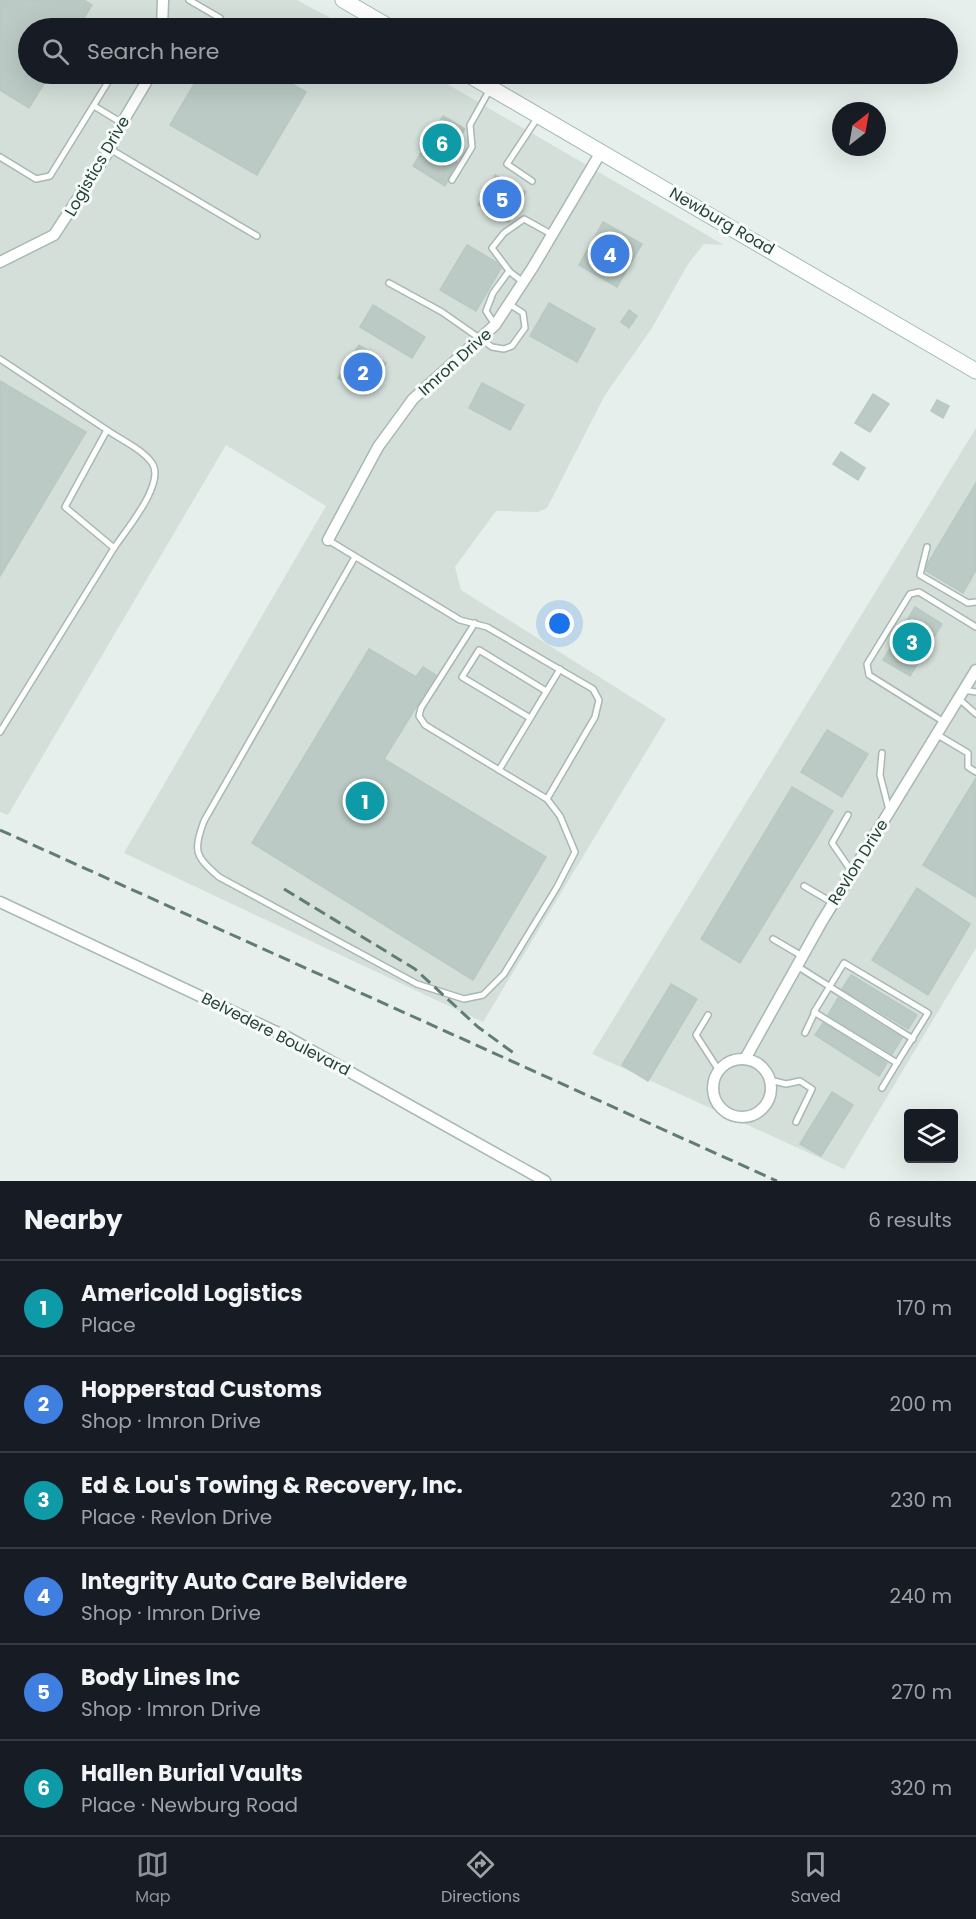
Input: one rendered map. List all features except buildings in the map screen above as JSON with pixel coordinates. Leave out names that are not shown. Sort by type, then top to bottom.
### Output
[{"type":"main road","points":[[343,0],[374,18]]},
{"type":"main road","name":"Newburg Road","points":[[485,84],[976,371]]},
{"type":"street","points":[[162,18],[163,0]]},
{"type":"street","name":"Logistics Drive","points":[[0,262],[54,235],[111,149],[122,123],[146,84]]},
{"type":"street","name":"Imron Drive","points":[[328,540],[378,447],[406,409],[495,325],[553,235],[601,152]]},
{"type":"street","name":"Revlon Drive","points":[[746,1059],[832,903],[976,670]]},
{"type":"street","name":"Belvedere Boulevard","points":[[0,902],[289,1038],[545,1181]]},
{"type":"street","points":[[746,1059],[761,1066],[770,1080],[771,1089],[766,1105],[753,1116],[736,1117],[728,1114],[716,1102],[712,1085],[718,1070],[726,1063],[746,1059]]},
{"type":"lane","points":[[189,0],[219,18]]},
{"type":"lane","points":[[0,157],[36,179],[50,176],[107,84]]},
{"type":"lane","points":[[452,180],[472,147],[470,125],[491,87]]},
{"type":"lane","points":[[94,106],[122,123]]},
{"type":"lane","points":[[532,181],[507,164],[539,116]]},
{"type":"lane","points":[[111,149],[256,237]]},
{"type":"lane","points":[[524,282],[509,271],[492,248],[504,233],[524,219],[553,235]]},
{"type":"lane","points":[[495,325],[486,311],[493,293],[509,271]]},
{"type":"lane","points":[[390,283],[442,312],[492,347],[504,349],[512,346],[525,328],[526,320],[523,313],[509,304]]},
{"type":"lane","points":[[0,360],[144,455],[153,464],[157,475],[152,490],[0,732]]},
{"type":"lane","points":[[107,430],[65,507],[114,548]]},
{"type":"lane","points":[[328,540],[460,620],[488,627],[593,689],[599,700],[596,717],[547,799]]},
{"type":"lane","points":[[927,548],[920,575],[969,603],[976,602]]},
{"type":"lane","points":[[355,557],[204,821],[196,843],[199,860],[219,877],[417,984],[464,999],[483,995],[504,974],[557,887],[575,852],[560,816],[547,799],[425,724],[419,716],[421,708],[475,623]]},
{"type":"lane","points":[[944,722],[869,675],[867,664],[910,594],[919,592],[976,627]]},
{"type":"lane","points":[[530,718],[462,677],[478,650],[546,692]]},
{"type":"lane","points":[[500,770],[560,669]]},
{"type":"lane","points":[[976,692],[961,694],[976,714]]},
{"type":"lane","points":[[936,734],[968,753],[968,767],[976,772]]},
{"type":"lane","points":[[882,753],[880,775],[889,811]]},
{"type":"lane","points":[[848,815],[832,843],[852,872]]},
{"type":"lane","points":[[804,886],[832,903]]},
{"type":"lane","points":[[773,939],[830,987],[913,1038]]},
{"type":"lane","points":[[805,1033],[844,963],[928,1013],[882,1089]]},
{"type":"lane","points":[[815,1012],[897,1063]]},
{"type":"lane","points":[[708,1015],[696,1035],[718,1070]]},
{"type":"lane","points":[[770,1080],[786,1084],[800,1081],[812,1089],[796,1122]]},
{"type":"shaded area","points":[[0,0],[297,0],[330,18],[18,18],[18,84],[447,84],[724,245],[704,244],[688,264],[652,328],[605,395],[547,508],[538,512],[496,511],[455,567],[461,590],[666,719],[483,1022],[124,853],[326,506],[226,445],[8,815],[0,812]]},
{"type":"shaded area","points":[[976,428],[976,948],[844,1169],[592,1054]]},
{"type":"railway","points":[[0,830],[777,1181]]},
{"type":"railway","points":[[284,889],[415,969],[478,1027],[515,1054]]},
{"type":"place","name":"Hallen Burial Vaults","points":[[442,143]]},
{"type":"place","name":"Body Lines Inc","points":[[502,199]]},
{"type":"place","name":"Integrity Auto Care Belvidere","points":[[610,254]]},
{"type":"place","name":"Hopperstad Customs","points":[[363,372]]},
{"type":"place","name":"Ed & Lou's Towing & Recovery, Inc.","points":[[912,642]]},
{"type":"place","name":"Americold Logistics","points":[[365,801]]}]
